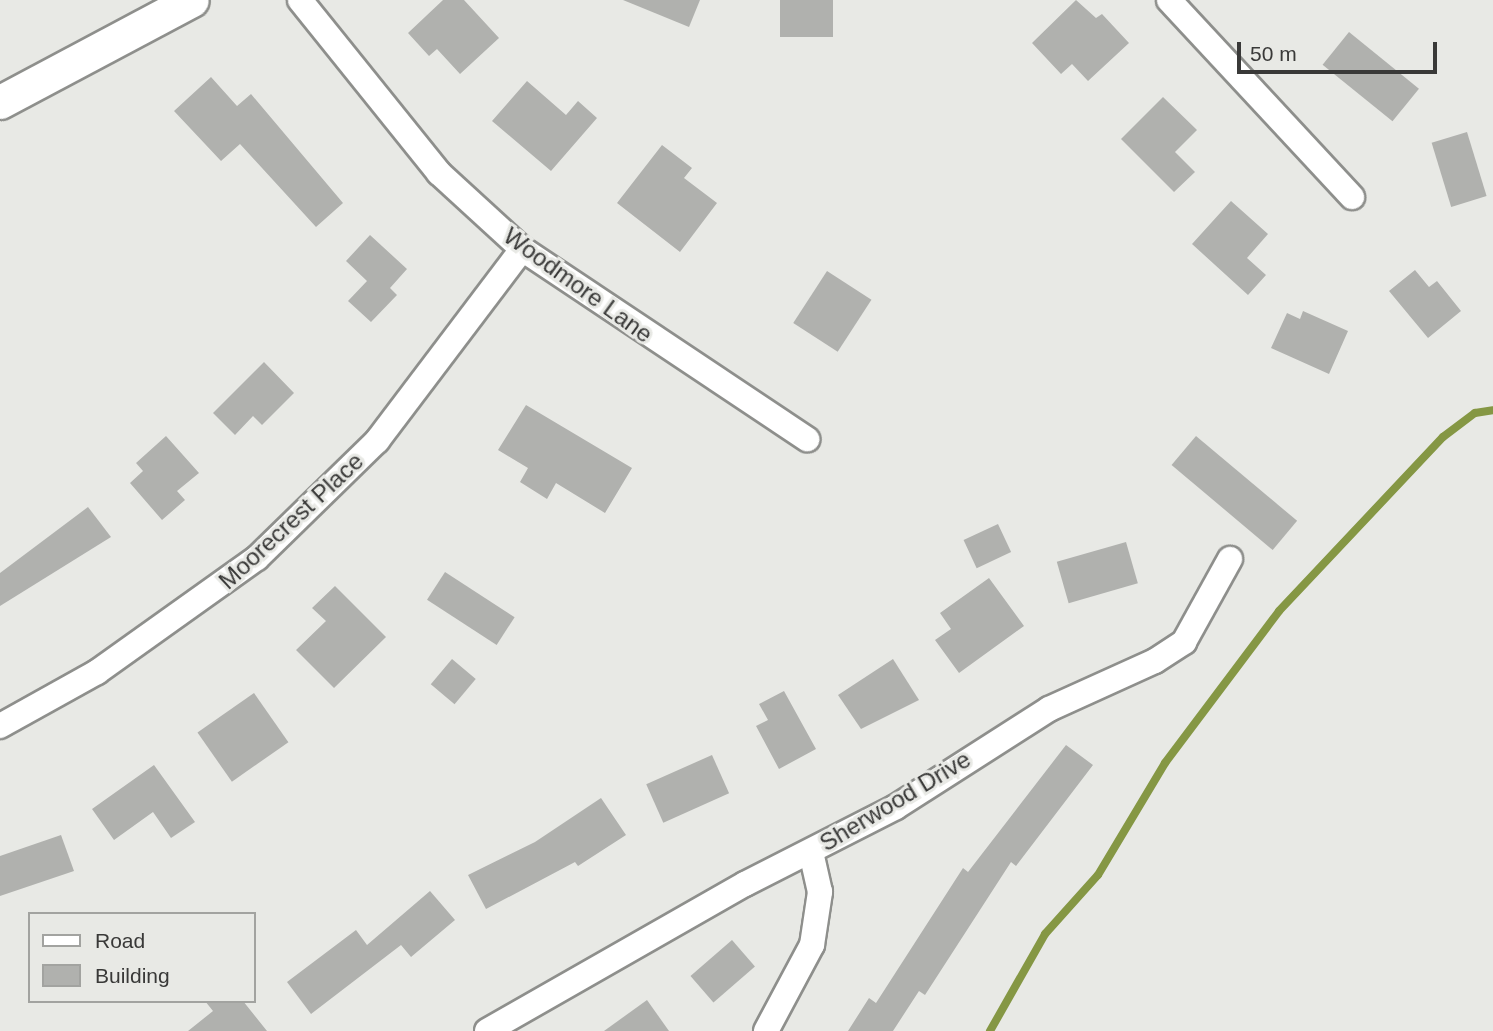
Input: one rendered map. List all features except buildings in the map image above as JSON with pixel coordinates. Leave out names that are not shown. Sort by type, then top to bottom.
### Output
[{"type":"street","points":[[0,102],[192,0]]},
{"type":"street","name":"Woodmore Lane","points":[[300,0],[439,173],[522,249],[807,439]]},
{"type":"street","points":[[1169,0],[1352,197]]},
{"type":"street","name":"Moorecrest Place","points":[[0,726],[143,642],[257,558],[377,440],[522,249]]},
{"type":"street","name":"Sherwood Drive","points":[[487,1031],[896,807],[1049,709],[1184,642],[1230,559]]},
{"type":"street","points":[[765,1031],[796,985],[812,945],[820,892],[811,852]]},
{"type":"waterway","points":[[990,1031],[1045,934],[1098,875],[1165,763],[1279,611],[1443,437],[1475,413],[1493,410]]}]
